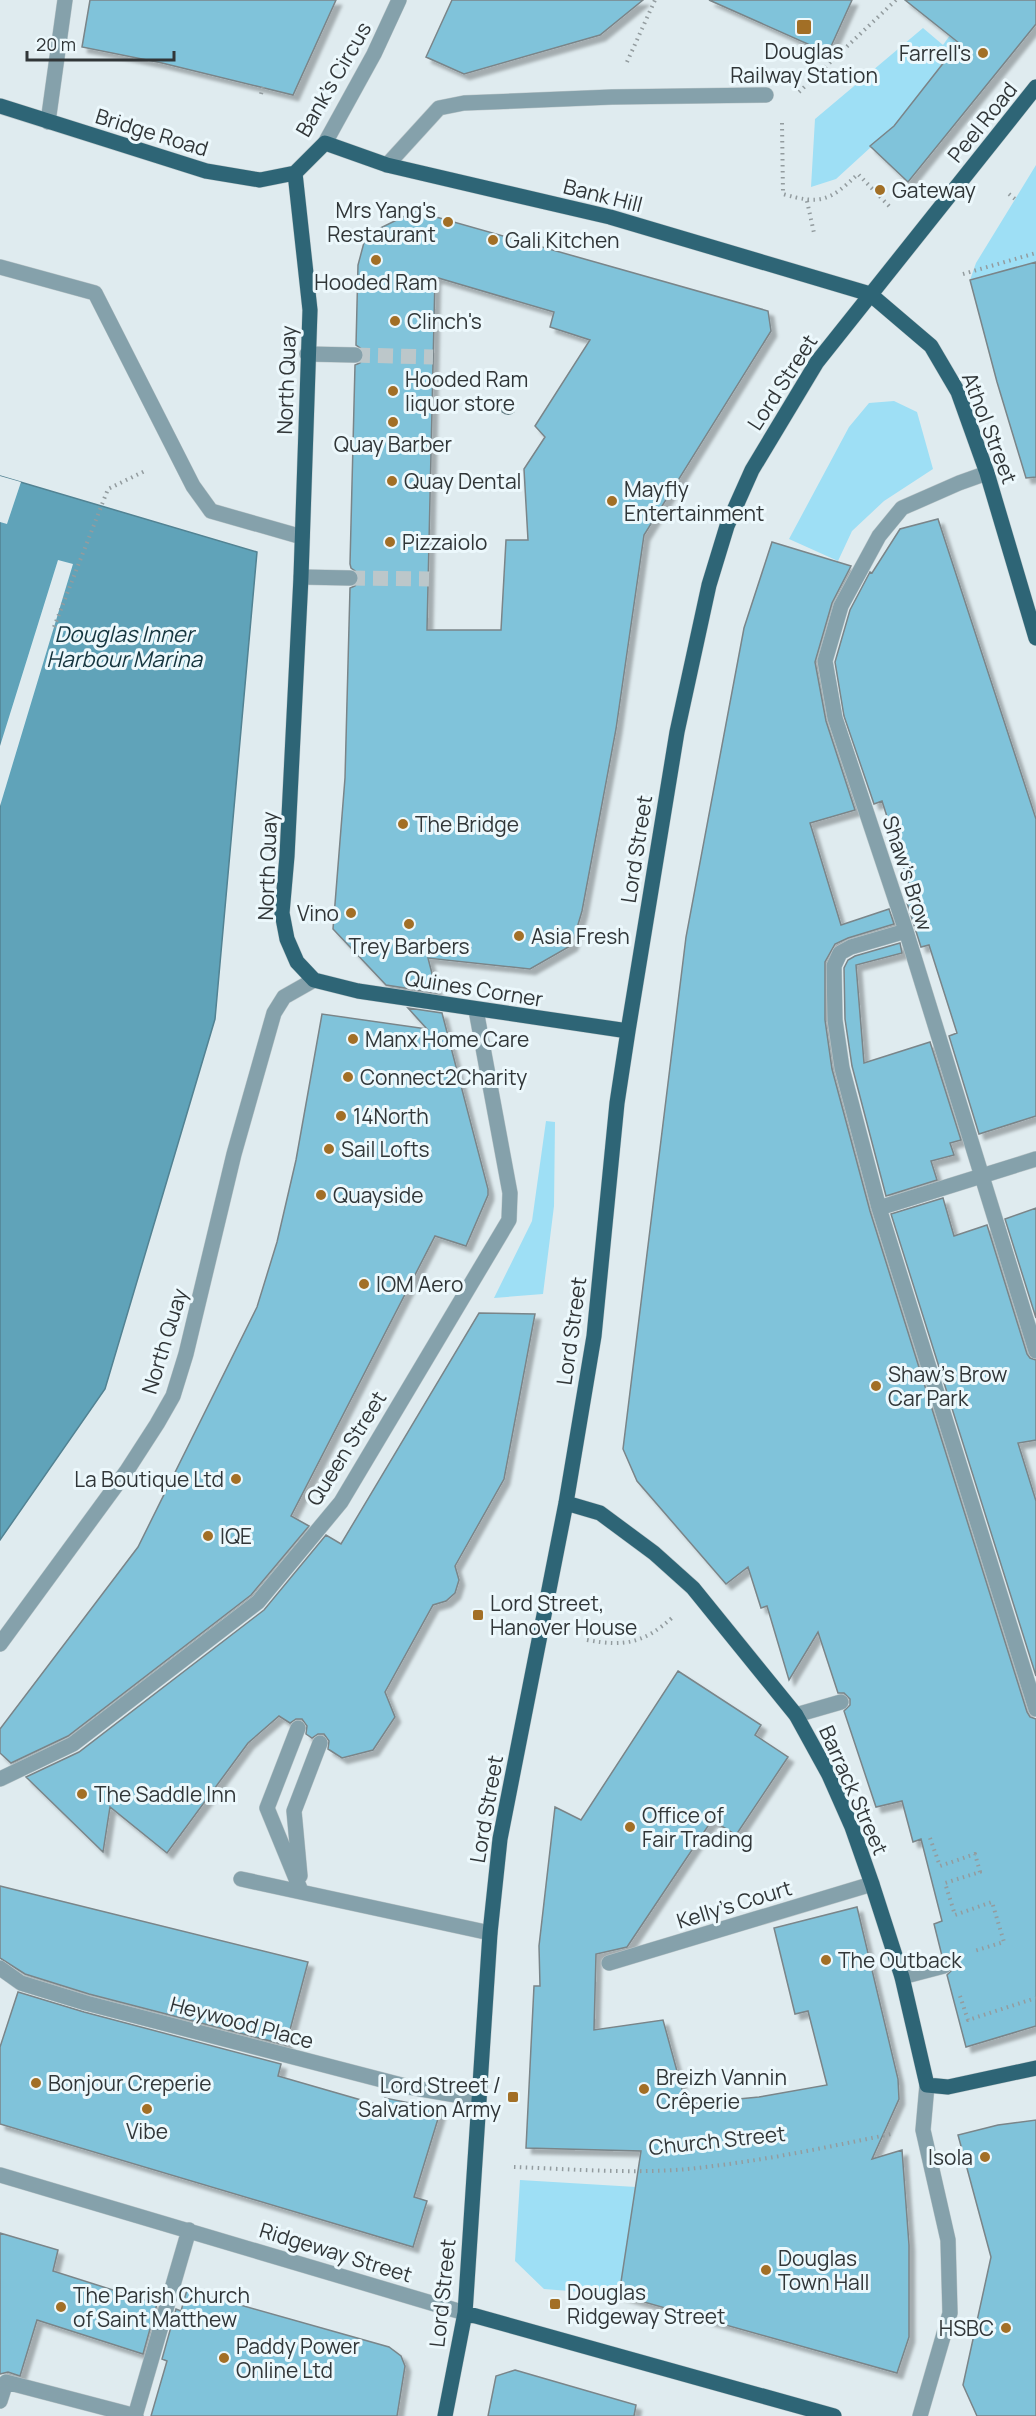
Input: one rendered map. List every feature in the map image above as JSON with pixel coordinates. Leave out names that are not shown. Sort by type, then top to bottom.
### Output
[{"type":"main road","name":"Peel Road","points":[[870,294],[1036,89]]},
{"type":"main road","name":"Bridge Road","points":[[0,106],[206,171],[260,180],[295,173]]},
{"type":"main road","name":"Bank Hill","points":[[325,143],[387,165],[610,217],[870,294]]},
{"type":"main road","name":"Bank's Circus","points":[[295,173],[325,143]]},
{"type":"main road","name":"North Quay","points":[[295,173],[310,310],[301,577],[282,913],[287,939],[297,962],[314,980]]},
{"type":"main road","name":"Athol Street","points":[[870,294],[931,346],[958,392],[987,474],[1036,638]]},
{"type":"main road","name":"Lord Street","points":[[445,2416],[465,2313],[490,1933],[500,1839],[566,1503],[594,1336],[617,1103],[677,732],[709,585],[727,526],[752,470],[807,378],[870,294]]},
{"type":"main road","name":"Quines Corner","points":[[314,980],[358,991],[628,1031]]},
{"type":"main road","name":"Barrack Street","points":[[566,1503],[600,1514],[654,1553],[693,1588],[796,1715],[829,1775],[852,1827],[902,1977],[927,2085]]},
{"type":"main road","points":[[927,2085],[948,2087],[1036,2068]]},
{"type":"main road","name":"Ridgeway Street","points":[[465,2313],[834,2416]]},
{"type":"street","points":[[48,122],[64,0]]},
{"type":"street","name":"Bank's Circus","points":[[325,143],[374,54],[399,0]]},
{"type":"street","points":[[387,165],[439,108],[464,103],[612,97],[774,95]]},
{"type":"street","points":[[0,267],[95,293],[177,456],[193,486],[211,511],[302,537]]},
{"type":"street","points":[[307,354],[355,355]]},
{"type":"street","name":"Shaw's Brow","points":[[987,474],[959,483],[902,508],[879,536],[841,606],[825,661],[835,718],[906,931],[1036,1351]]},
{"type":"street","points":[[301,577],[350,578]]},
{"type":"street","points":[[906,931],[851,947],[840,953],[834,966],[835,1020],[842,1068],[879,1208],[1036,1709]]},
{"type":"street","name":"North Quay","points":[[0,1644],[126,1472],[158,1424],[172,1396],[186,1354],[234,1154],[274,1013],[284,997],[314,980]]},
{"type":"street","name":"Queen Street","points":[[0,1779],[73,1744],[258,1602],[341,1502],[509,1220],[510,1193],[476,1010]]},
{"type":"street","points":[[879,1208],[1036,1159]]},
{"type":"street","points":[[796,1715],[841,1702]]},
{"type":"street","points":[[298,1728],[267,1808],[301,1891]]},
{"type":"street","points":[[301,1891],[294,1811],[320,1743]]},
{"type":"street","points":[[241,1879],[490,1933]]},
{"type":"street","name":"Kelly's Court","points":[[609,1963],[872,1884]]},
{"type":"street","points":[[902,1977],[944,1966]]},
{"type":"street","name":"Heywood Place","points":[[0,1968],[21,1983],[86,2003],[409,2087],[479,2099]]},
{"type":"street","points":[[920,2416],[950,2313],[948,2240],[923,2130],[927,2085]]},
{"type":"street","name":"Ridgeway Street","points":[[0,2175],[465,2313]]},
{"type":"street","points":[[0,2401],[6,2382],[135,2416],[189,2230]]},
{"type":"path","points":[[612,97],[655,0]]},
{"type":"path","points":[[890,207],[858,174],[841,191],[820,200],[807,201],[783,194],[774,95],[796,95],[896,0]]},
{"type":"path","points":[[261,94],[263,87]]},
{"type":"path","points":[[1009,194],[1015,199]]},
{"type":"path","points":[[807,201],[814,233]]},
{"type":"path","points":[[963,274],[1036,253]]},
{"type":"path","points":[[54,627],[108,489],[177,456]]},
{"type":"path","points":[[587,1640],[613,1645],[632,1642],[650,1635],[678,1612]]},
{"type":"path","points":[[930,1838],[940,1866],[975,1854],[980,1872],[945,1883],[955,1915],[992,1902],[1004,1942],[971,1952]]},
{"type":"path","points":[[960,1994],[968,2020],[1036,1998]]},
{"type":"path","name":"Church Street","points":[[514,2167],[585,2170],[686,2169],[764,2159],[923,2130]]},
{"type":"shaded area","points":[[975,0],[992,0],[894,126],[836,179],[811,187],[815,119],[923,28],[943,45]]},
{"type":"shaded area","points":[[1036,165],[1036,262],[970,280],[976,263]]},
{"type":"shaded area","points":[[894,401],[917,412],[933,469],[884,501],[852,531],[838,561],[789,539],[849,427],[869,403]]},
{"type":"shaded area","points":[[546,1121],[555,1122],[554,1206],[543,1294],[494,1298],[532,1221]]},
{"type":"shaded area","points":[[520,2180],[636,2187],[619,2295],[544,2289],[515,2261]]},
{"type":"water","name":"Douglas Inner Harbour Marina","points":[[0,476],[257,552],[215,1019],[105,1389],[0,1540]]},
{"type":"pier","points":[[0,476],[21,482],[7,524],[0,522]]},
{"type":"pier","points":[[58,560],[73,564],[0,806],[0,746]]},
{"type":"building","points":[[90,0],[336,0],[293,95],[162,63],[82,47]]},
{"type":"building","points":[[452,0],[643,0],[600,35],[464,74],[426,57]]},
{"type":"building","name":"Douglas Railway Station","points":[[709,0],[852,0],[828,53]]},
{"type":"building","points":[[905,0],[1036,0],[1036,24],[908,182],[870,146],[894,126],[959,43]]},
{"type":"building","points":[[415,211],[768,311],[771,331],[644,535],[616,729],[582,911],[572,945],[530,969],[428,958],[437,993],[386,985],[333,929],[345,778],[350,588],[355,586],[360,579],[350,564],[355,365],[360,363],[365,356],[363,350],[356,345],[358,265],[366,235]],"holes":[[[435,277],[554,312],[550,327],[590,340],[535,426],[545,437],[524,469],[528,540],[506,540],[501,630],[427,630]]]},
{"type":"building","points":[[1036,262],[1036,477],[1026,478],[970,280]]},
{"type":"building","points":[[938,519],[1036,819],[1036,1116],[979,1134],[949,1036],[957,1033],[929,945],[921,947],[907,903],[914,901],[882,801],[874,804],[844,716],[835,662],[850,610],[870,572],[872,573],[900,529]]},
{"type":"building","name":"Shaw's Brow Car Park","points":[[772,542],[851,566],[832,603],[815,662],[826,721],[855,810],[810,823],[841,925],[889,909],[894,924],[835,944],[825,962],[825,1020],[832,1069],[870,1211],[1027,1712],[1030,1717],[1036,1719],[1036,2026],[966,2047],[947,1975],[953,1969],[954,1964],[950,1959],[942,1956],[934,1924],[942,1921],[921,1839],[913,1842],[902,1801],[876,1807],[844,1711],[850,1705],[850,1699],[844,1693],[838,1693],[818,1632],[789,1680],[767,1606],[761,1608],[748,1567],[726,1584],[637,1481],[623,1449],[686,937],[744,628]]},
{"type":"building","points":[[900,943],[902,953],[856,965],[864,1063],[930,1042],[961,1140],[950,1143],[954,1155],[931,1161],[937,1180],[886,1196],[852,1066],[845,1019],[844,968],[848,960],[855,956]]},
{"type":"building","points":[[408,1008],[442,1013],[488,1189],[488,1195],[466,1246],[435,1236],[291,1516],[309,1526],[251,1595],[68,1736],[11,1763],[0,1753],[0,1729],[138,1547],[257,1307],[277,1242],[296,1160],[322,1014],[427,1029]]},
{"type":"building","points":[[943,1198],[954,1236],[987,1225],[1027,1354],[1036,1360],[1036,1440],[1018,1443],[1036,1501],[1036,1676],[891,1214]]},
{"type":"building","points":[[1036,1208],[1036,1318],[1005,1219]]},
{"type":"building","points":[[479,1313],[535,1314],[504,1479],[455,1566],[459,1580],[455,1593],[446,1601],[433,1605],[385,1692],[395,1717],[373,1750],[342,1758],[328,1749],[329,1741],[324,1734],[318,1734],[312,1738],[306,1734],[307,1726],[302,1719],[296,1719],[290,1723],[279,1716],[248,1743],[167,1853],[110,1807],[103,1852],[26,1777],[79,1752],[264,1610],[326,1535],[341,1544]]},
{"type":"building","points":[[678,1671],[761,1725],[755,1735],[788,1757],[736,1835],[712,1820],[627,1947],[596,1954],[594,2030],[663,2020],[686,2104],[759,2097],[827,2085],[808,2011],[795,2014],[774,1928],[857,1907],[898,2079],[899,2099],[872,2159],[902,2150],[909,2245],[909,2337],[897,2373],[619,2295],[641,2151],[526,2148],[534,1986],[540,1986],[539,1946],[555,1807],[581,1820]]},
{"type":"building","points":[[0,1886],[308,1962],[286,2045],[89,1994],[25,1974],[0,1958]]},
{"type":"building","points":[[18,1992],[84,2012],[281,2064],[278,2076],[382,2106],[385,2098],[441,2109],[414,2197],[427,2201],[413,2247],[0,2124],[0,2047]]},
{"type":"building","points":[[1036,2120],[1036,2416],[977,2416],[963,2385],[991,2257],[958,2135],[998,2125]]},
{"type":"building","name":"The Parish Church of Saint Matthew","points":[[0,2233],[58,2250],[53,2271],[157,2304],[143,2354],[37,2320],[20,2376],[8,2372],[0,2374]]},
{"type":"building","points":[[187,2290],[389,2347],[401,2356],[405,2366],[397,2416],[151,2416],[167,2361],[162,2359],[176,2309],[181,2311]]},
{"type":"building","points":[[515,2370],[636,2405],[634,2416],[488,2416],[496,2376]]},
{"type":"tunnel","points":[[355,355],[433,357]]},
{"type":"tunnel","points":[[350,578],[429,579]]},
{"type":"place","name":"Douglas Railway Station","points":[[804,27]]},
{"type":"place","name":"Farrell's","points":[[983,53]]},
{"type":"place","name":"Gateway","points":[[880,190]]},
{"type":"place","name":"Mrs Yang's Restaurant","points":[[448,222]]},
{"type":"place","name":"Gali Kitchen","points":[[493,240]]},
{"type":"place","name":"Hooded Ram","points":[[376,260]]},
{"type":"place","name":"Clinch's","points":[[395,321]]},
{"type":"place","name":"Hooded Ram liquor store","points":[[393,391]]},
{"type":"place","name":"Quay Barber","points":[[393,422]]},
{"type":"place","name":"Quay Dental","points":[[392,481]]},
{"type":"place","name":"Mayfly Entertainment","points":[[612,501]]},
{"type":"place","name":"Pizzaiolo","points":[[390,542]]},
{"type":"place","name":"The Bridge","points":[[403,824]]},
{"type":"place","name":"Vino","points":[[351,913]]},
{"type":"place","name":"Trey Barbers","points":[[409,924]]},
{"type":"place","name":"Asia Fresh","points":[[519,936]]},
{"type":"place","name":"Manx Home Care","points":[[353,1039]]},
{"type":"place","name":"Connect2Charity","points":[[348,1077]]},
{"type":"place","name":"14North","points":[[341,1116]]},
{"type":"place","name":"Sail Lofts","points":[[329,1149]]},
{"type":"place","name":"Quayside","points":[[321,1195]]},
{"type":"place","name":"IOM Aero","points":[[364,1284]]},
{"type":"place","name":"Shaw's Brow Car Park","points":[[876,1386]]},
{"type":"place","name":"La Boutique Ltd","points":[[236,1479]]},
{"type":"place","name":"IQE","points":[[208,1536]]},
{"type":"place","name":"Lord Street, Hanover House","points":[[478,1615]]},
{"type":"place","name":"The Saddle Inn","points":[[82,1794]]},
{"type":"place","name":"Office of Fair Trading","points":[[630,1827]]},
{"type":"place","name":"The Outback","points":[[826,1960]]},
{"type":"place","name":"Bonjour Creperie","points":[[36,2083]]},
{"type":"place","name":"Breizh Vannin Crêperie","points":[[644,2089]]},
{"type":"place","name":"Lord Street / Salvation Army","points":[[513,2097]]},
{"type":"place","name":"Vibe","points":[[147,2109]]},
{"type":"place","name":"Isola","points":[[985,2157]]},
{"type":"place","name":"Douglas Town Hall","points":[[766,2270]]},
{"type":"place","name":"Douglas Ridgeway Street","points":[[555,2304]]},
{"type":"place","name":"The Parish Church of Saint Matthew","points":[[61,2307]]},
{"type":"place","name":"HSBC","points":[[1006,2328]]},
{"type":"place","name":"Paddy Power Online Ltd","points":[[224,2358]]}]
